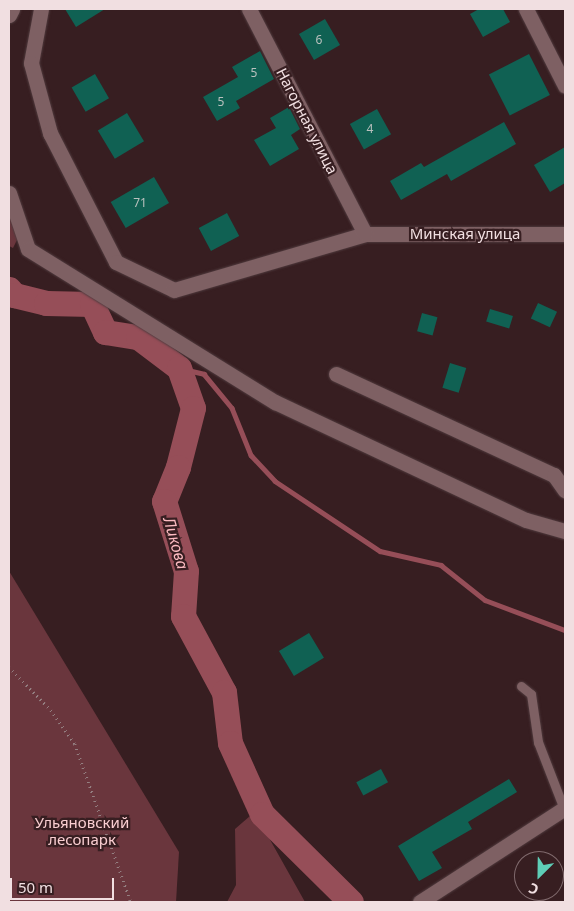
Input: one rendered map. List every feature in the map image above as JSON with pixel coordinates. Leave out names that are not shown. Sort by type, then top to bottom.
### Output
[{"type":"street","points":[[9,15],[12,9]]},
{"type":"street","name":"Минская улица","points":[[41,9],[31,63],[50,133],[116,262],[174,290],[365,234],[565,234]]},
{"type":"street","name":"Нагорная улица","points":[[249,9],[365,234]]},
{"type":"street","points":[[526,9],[565,86]]},
{"type":"street","points":[[9,193],[28,249],[276,402],[526,520],[565,531]]},
{"type":"street","points":[[336,374],[554,476],[565,491]]},
{"type":"street","points":[[420,902],[565,809]]},
{"type":"lane","points":[[521,686],[531,694],[538,742],[565,809]]},
{"type":"path","points":[[9,667],[51,710],[75,744],[131,902]]},
{"type":"green space","points":[[9,209],[18,238],[13,248],[9,246]]},
{"type":"green space","name":"Ульяновский лесопарк","points":[[9,571],[179,852],[176,902],[9,902]]},
{"type":"green space","points":[[250,816],[264,829],[305,902],[227,902],[236,885],[235,829]]},
{"type":"building","points":[[65,9],[105,9],[76,27]]},
{"type":"building","points":[[479,9],[503,9],[510,22],[483,37],[470,14]]},
{"type":"building","points":[[325,19],[340,45],[314,60],[299,34]]},
{"type":"building","points":[[260,51],[274,79],[236,101],[240,108],[217,121],[203,97],[238,77],[232,67]]},
{"type":"building","points":[[529,54],[550,95],[510,115],[489,74]]},
{"type":"building","points":[[95,74],[109,98],[86,112],[72,88]]},
{"type":"building","points":[[289,107],[300,129],[291,135],[299,149],[270,166],[254,140],[276,128],[270,118]]},
{"type":"building","points":[[377,109],[391,134],[364,149],[350,124]]},
{"type":"building","points":[[127,113],[144,141],[115,159],[98,131]]},
{"type":"building","points":[[504,122],[516,144],[451,181],[447,174],[401,200],[390,181],[421,163],[424,167]]},
{"type":"building","points":[[565,147],[565,183],[550,192],[534,165]]},
{"type":"building","points":[[154,177],[169,203],[126,228],[111,202]]},
{"type":"building","points":[[227,213],[239,236],[211,251],[199,228]]},
{"type":"building","points":[[538,303],[557,312],[550,327],[531,318]]},
{"type":"building","points":[[490,309],[513,316],[509,328],[486,321]]},
{"type":"building","points":[[422,313],[437,317],[433,335],[417,331]]},
{"type":"building","points":[[450,363],[466,368],[459,393],[442,388]]},
{"type":"building","points":[[309,633],[324,658],[294,676],[279,651]]},
{"type":"building","points":[[381,769],[388,782],[363,795],[356,782]]},
{"type":"building","points":[[509,779],[517,792],[468,822],[472,829],[432,852],[442,868],[419,881],[398,846]]},
{"type":"waterway","name":"Ликова","points":[[9,289],[14,295],[46,303],[92,304],[105,332],[138,337],[179,368],[193,408],[178,467],[164,501],[186,571],[183,616],[224,692],[230,743],[262,814],[351,902]]},
{"type":"waterway","points":[[179,368],[204,374],[232,408],[251,455],[275,481],[380,551],[441,565],[485,600],[565,630]]}]
